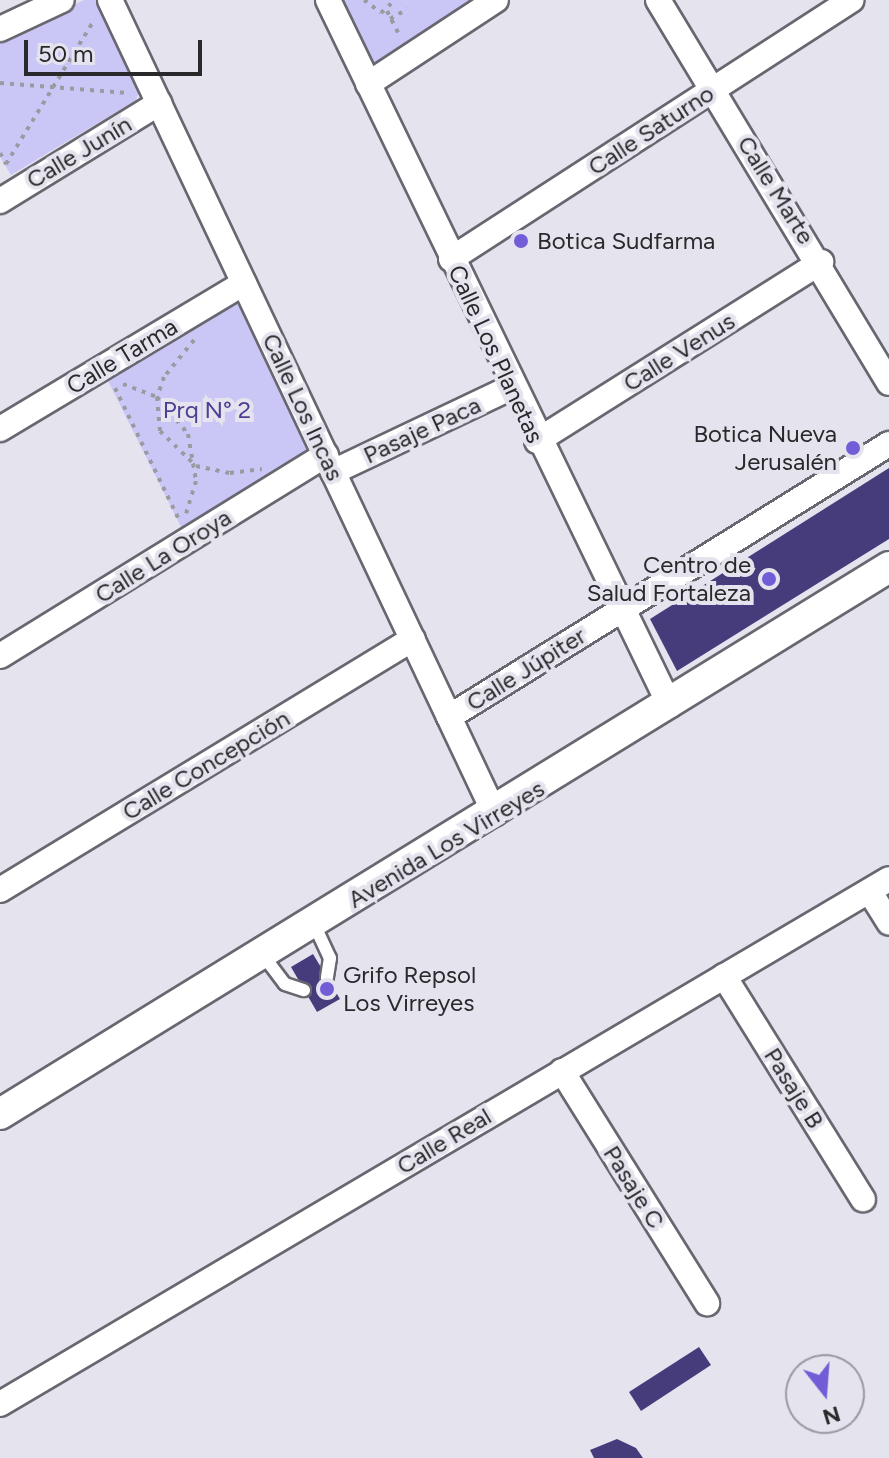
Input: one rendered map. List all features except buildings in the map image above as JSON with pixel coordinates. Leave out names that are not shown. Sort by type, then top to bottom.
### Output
[{"type":"street","points":[[0,29],[62,0]]},
{"type":"street","name":"Calle Los Planetas","points":[[328,0],[537,441],[670,706]]},
{"type":"street","points":[[368,84],[496,0]]},
{"type":"street","name":"Calle Marte","points":[[658,0],[821,262],[889,383]]},
{"type":"street","name":"Calle Saturno","points":[[451,259],[851,0]]},
{"type":"street","name":"Calle Los Incas","points":[[104,7],[159,103],[495,814]]},
{"type":"street","name":"Calle Junín","points":[[0,201],[159,103]]},
{"type":"street","name":"Calle Venus","points":[[537,441],[821,262]]},
{"type":"street","name":"Calle Tarma","points":[[0,429],[244,283]]},
{"type":"street","name":"Pasaje Paca","points":[[330,464],[512,387]]},
{"type":"street","name":"Calle Júpiter","points":[[449,717],[889,444]]},
{"type":"street","name":"Calle La Oroya","points":[[0,656],[330,464]]},
{"type":"street","name":"Avenida Los Virreyes","points":[[0,1114],[495,814],[889,567]]},
{"type":"street","name":"Calle Concepción","points":[[0,890],[413,639]]},
{"type":"street","points":[[880,885],[889,922]]},
{"type":"street","name":"Calle Real","points":[[0,1404],[880,885]]},
{"type":"street","name":"Pasaje B","points":[[724,976],[863,1199]]},
{"type":"street","name":"Pasaje C","points":[[562,1071],[707,1303]]},
{"type":"lane","points":[[314,924],[330,958],[327,978]]},
{"type":"lane","points":[[263,955],[285,984],[304,990]]},
{"type":"path","points":[[364,0],[375,13],[387,11],[395,0]]},
{"type":"path","points":[[0,153],[6,164],[104,7]]},
{"type":"path","points":[[390,19],[407,9]]},
{"type":"path","points":[[387,11],[399,35]]},
{"type":"path","points":[[0,83],[127,91]]},
{"type":"path","points":[[192,334],[196,345],[170,364],[157,397],[160,431],[196,466],[264,470]]},
{"type":"path","points":[[112,383],[157,397],[180,420],[196,466],[180,523],[112,383]]},
{"type":"green space","points":[[84,0],[101,0],[140,89],[136,100],[11,175],[0,157],[0,41]]},
{"type":"green space","points":[[343,0],[472,0],[373,65]]},
{"type":"green space","name":"Prq N° 2","points":[[238,298],[312,453],[184,533],[106,377]]},
{"type":"place","name":"Botica Sudfarma","points":[[521,241]]},
{"type":"place","name":"Botica Nueva Jerusalén","points":[[853,448]]},
{"type":"place","name":"Centro de Salud Fortaleza","points":[[769,579]]},
{"type":"place","name":"Grifo Repsol Los Virreyes","points":[[327,989]]}]
